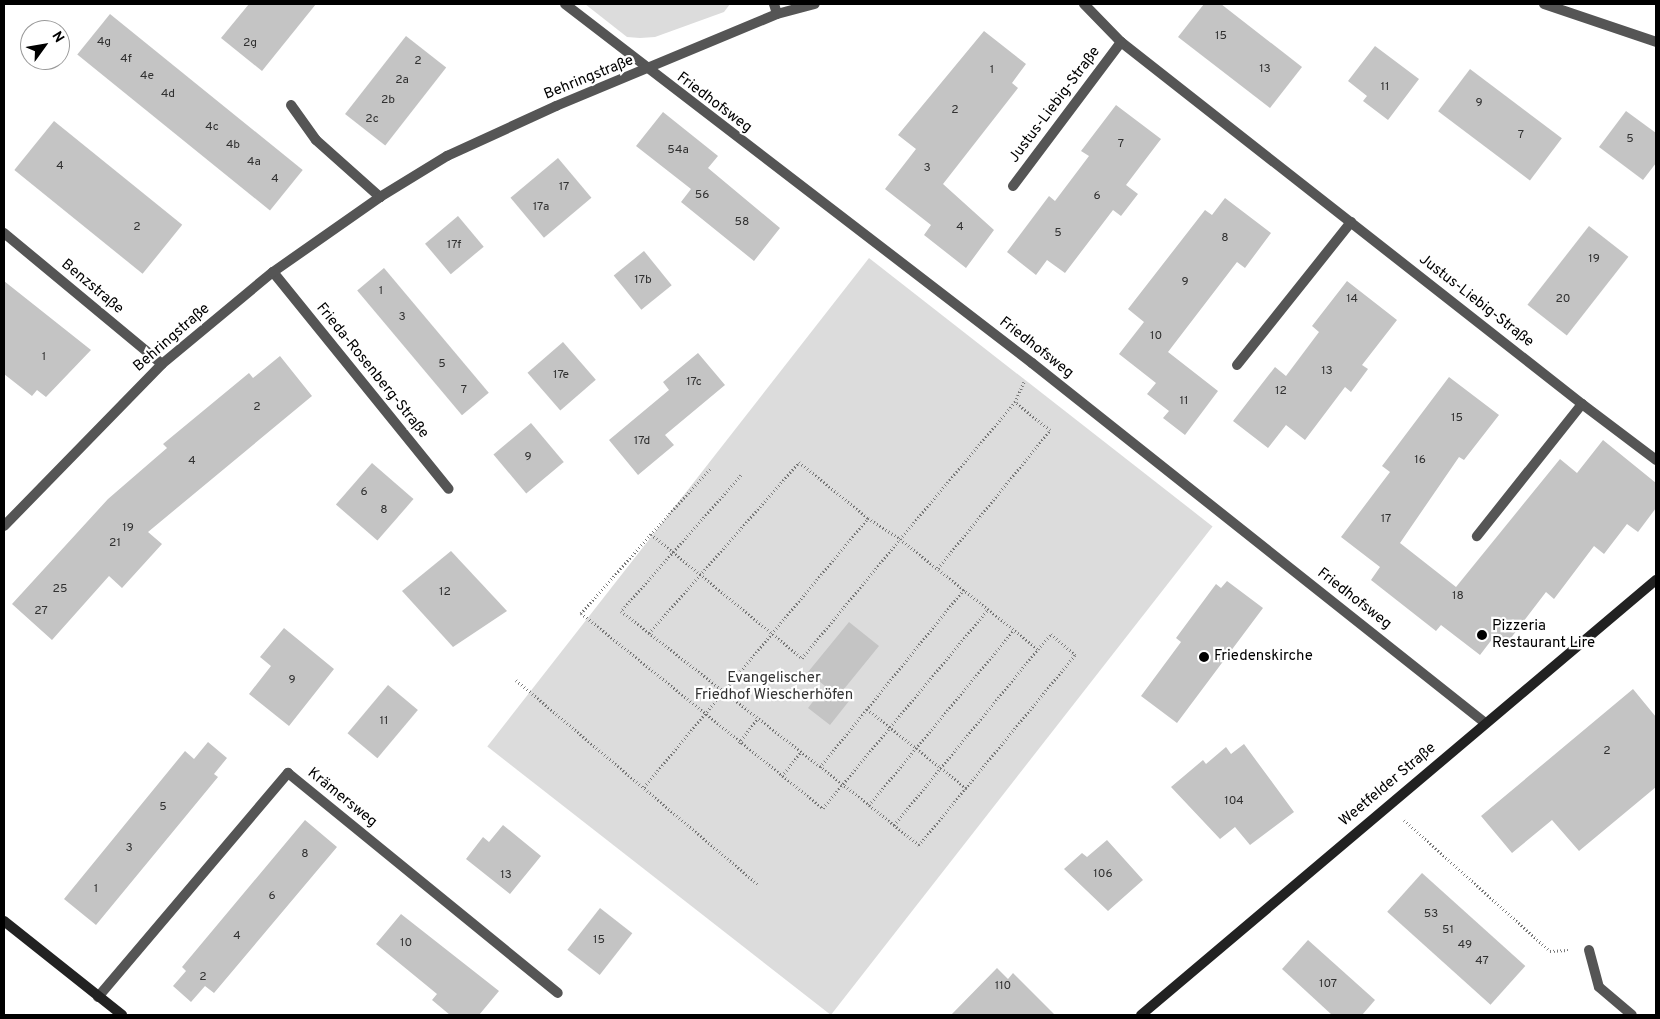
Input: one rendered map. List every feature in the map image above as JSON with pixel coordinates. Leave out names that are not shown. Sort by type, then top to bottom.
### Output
[{"type":"street","name":"Friedhofsweg","points":[[565,4],[647,71],[1032,363],[1484,722]]},
{"type":"street","name":"Behringstraße","points":[[4,526],[162,364],[272,272],[380,197],[456,152],[647,71],[775,9],[815,4]]},
{"type":"street","name":"Justus-Liebig-Straße","points":[[1084,4],[1121,42],[1656,460]]},
{"type":"street","points":[[1544,4],[1656,42]]},
{"type":"street","name":"Justus-Liebig-Straße","points":[[1013,186],[1121,42]]},
{"type":"street","points":[[291,105],[316,140],[380,197]]},
{"type":"street","points":[[1237,365],[1351,222]]},
{"type":"street","name":"Benzstraße","points":[[4,233],[162,364]]},
{"type":"street","name":"Frieda-Rosenberg-Straße","points":[[272,272],[449,489]]},
{"type":"street","points":[[1477,536],[1582,404]]},
{"type":"street","name":"Weetfelder Straße","points":[[1141,1015],[1484,722],[1656,580]]},
{"type":"street","name":"Krämersweg","points":[[98,997],[288,773],[558,993]]},
{"type":"street","points":[[4,921],[122,1015]]},
{"type":"street","points":[[1589,950],[1599,986],[1632,1015]]},
{"type":"path","points":[[651,534],[771,635],[802,658],[1015,402],[1032,363]]},
{"type":"path","points":[[938,568],[1050,430],[1015,402]]},
{"type":"path","points":[[649,633],[698,573],[799,462],[868,518],[900,539],[938,568],[1038,649]]},
{"type":"path","points":[[710,469],[581,613],[739,743],[824,808],[988,609]]},
{"type":"path","points":[[741,475],[621,611],[919,845],[1075,655],[1051,634],[894,825]]},
{"type":"path","points":[[644,786],[722,690],[771,635],[868,518]]},
{"type":"path","points":[[820,767],[964,589]]},
{"type":"path","points":[[869,805],[1014,630]]},
{"type":"path","points":[[516,680],[644,786],[757,884]]},
{"type":"path","points":[[867,709],[966,788]]},
{"type":"path","points":[[739,743],[758,718]]},
{"type":"path","points":[[782,776],[801,752]]},
{"type":"path","points":[[1387,805],[1550,951],[1589,950]]},
{"type":"green space","points":[[585,4],[730,4],[724,12],[655,37],[640,38],[627,37]]},
{"type":"green space","name":"Evangelischer Friedhof Wiescherhöfen","points":[[869,258],[1213,526],[831,1015],[487,747]]},
{"type":"building","points":[[249,4],[316,4],[262,71],[221,38]]},
{"type":"building","points":[[1204,4],[1221,4],[1302,67],[1270,108],[1178,37]]},
{"type":"building","points":[[110,14],[303,170],[270,210],[77,54]]},
{"type":"building","points":[[984,31],[1026,64],[1012,83],[1018,88],[943,184],[994,230],[966,268],[924,235],[931,225],[885,189],[916,149],[898,135]]},
{"type":"building","points":[[406,36],[446,67],[385,145],[345,114]]},
{"type":"building","points":[[1375,46],[1419,79],[1388,120],[1363,101],[1367,96],[1348,81]]},
{"type":"building","points":[[1470,69],[1562,138],[1530,181],[1438,111]]},
{"type":"building","points":[[1116,105],[1161,139],[1126,185],[1138,194],[1121,216],[1113,210],[1065,273],[1047,260],[1036,275],[1007,252],[1049,196],[1055,201],[1089,156],[1081,151]]},
{"type":"building","points":[[1626,111],[1656,133],[1656,163],[1643,180],[1599,147]]},
{"type":"building","points":[[663,112],[718,156],[708,168],[780,228],[754,261],[681,202],[691,189],[636,146]]},
{"type":"building","points":[[54,121],[182,225],[143,274],[14,170]]},
{"type":"building","points":[[558,158],[591,198],[544,238],[511,198]]},
{"type":"building","points":[[1225,198],[1271,233],[1245,268],[1237,262],[1168,352],[1218,391],[1185,435],[1163,418],[1169,411],[1147,394],[1156,383],[1119,354],[1144,322],[1128,309],[1205,210],[1212,215]]},
{"type":"building","points":[[458,216],[484,247],[451,274],[425,244]]},
{"type":"building","points":[[1589,226],[1628,257],[1567,336],[1527,305]]},
{"type":"building","points":[[644,251],[672,285],[641,310],[614,276]]},
{"type":"building","points":[[384,268],[489,393],[462,415],[357,290]]},
{"type":"building","points":[[4,281],[91,350],[46,397],[37,390],[32,396],[4,374]]},
{"type":"building","points":[[1347,281],[1397,320],[1362,365],[1368,369],[1351,392],[1345,387],[1305,440],[1286,425],[1268,448],[1233,421],[1275,367],[1286,376],[1319,332],[1312,326]]},
{"type":"building","points":[[563,342],[596,380],[560,411],[528,373]]},
{"type":"building","points":[[698,353],[725,385],[665,435],[674,445],[638,475],[609,440],[669,390],[663,382]]},
{"type":"building","points":[[280,356],[312,396],[148,532],[162,544],[122,588],[109,576],[52,640],[12,604],[108,499],[167,448],[163,444],[249,373],[253,378]]},
{"type":"building","points":[[1449,377],[1499,415],[1464,460],[1459,457],[1400,543],[1456,587],[1560,459],[1577,473],[1603,440],[1656,483],[1656,508],[1638,532],[1627,524],[1604,554],[1594,546],[1554,599],[1546,592],[1504,647],[1493,638],[1480,655],[1441,625],[1436,631],[1371,580],[1380,567],[1341,537],[1390,472],[1382,466]]},
{"type":"building","points":[[531,423],[564,462],[526,494],[493,454]]},
{"type":"building","points":[[372,463],[414,499],[377,541],[336,505]]},
{"type":"building","points":[[451,551],[507,611],[453,647],[402,591]]},
{"type":"building","name":"Friedenskirche","points":[[1227,581],[1263,608],[1177,723],[1141,696],[1181,642],[1176,638],[1216,584],[1221,588]]},
{"type":"building","points":[[849,622],[879,646],[844,689],[853,696],[830,725],[808,708],[825,686],[808,672]]},
{"type":"building","points":[[284,628],[334,669],[289,726],[249,694],[271,666],[260,657]]},
{"type":"building","points":[[388,685],[418,710],[377,758],[348,733]]},
{"type":"building","points":[[1633,689],[1656,717],[1656,787],[1579,851],[1552,820],[1512,853],[1481,816]]},
{"type":"building","points":[[208,742],[227,758],[214,774],[218,777],[96,925],[64,899],[185,751],[194,759]]},
{"type":"building","points":[[1244,744],[1294,812],[1250,845],[1235,827],[1220,839],[1171,787],[1203,760],[1206,764],[1226,747],[1231,754]]},
{"type":"building","points":[[305,820],[337,847],[214,993],[205,986],[191,1002],[173,986],[186,971],[182,967]]},
{"type":"building","points":[[503,825],[541,856],[510,894],[466,859],[483,837],[489,842]]},
{"type":"building","points":[[1107,840],[1143,880],[1108,911],[1064,869],[1082,853],[1087,857]]},
{"type":"building","points":[[1422,873],[1525,966],[1491,1005],[1387,912]]},
{"type":"building","points":[[600,908],[632,933],[600,975],[567,950]]},
{"type":"building","points":[[401,914],[499,991],[479,1015],[450,1015],[432,1000],[437,994],[376,944]]},
{"type":"building","points":[[1308,940],[1375,1000],[1362,1015],[1332,1015],[1282,969]]},
{"type":"building","points":[[997,968],[1008,979],[1013,973],[1055,1015],[951,1015]]},
{"type":"place","name":"Pizzeria Restaurant Lire","points":[[1482,635]]},
{"type":"place","name":"Friedenskirche","points":[[1204,657]]}]
